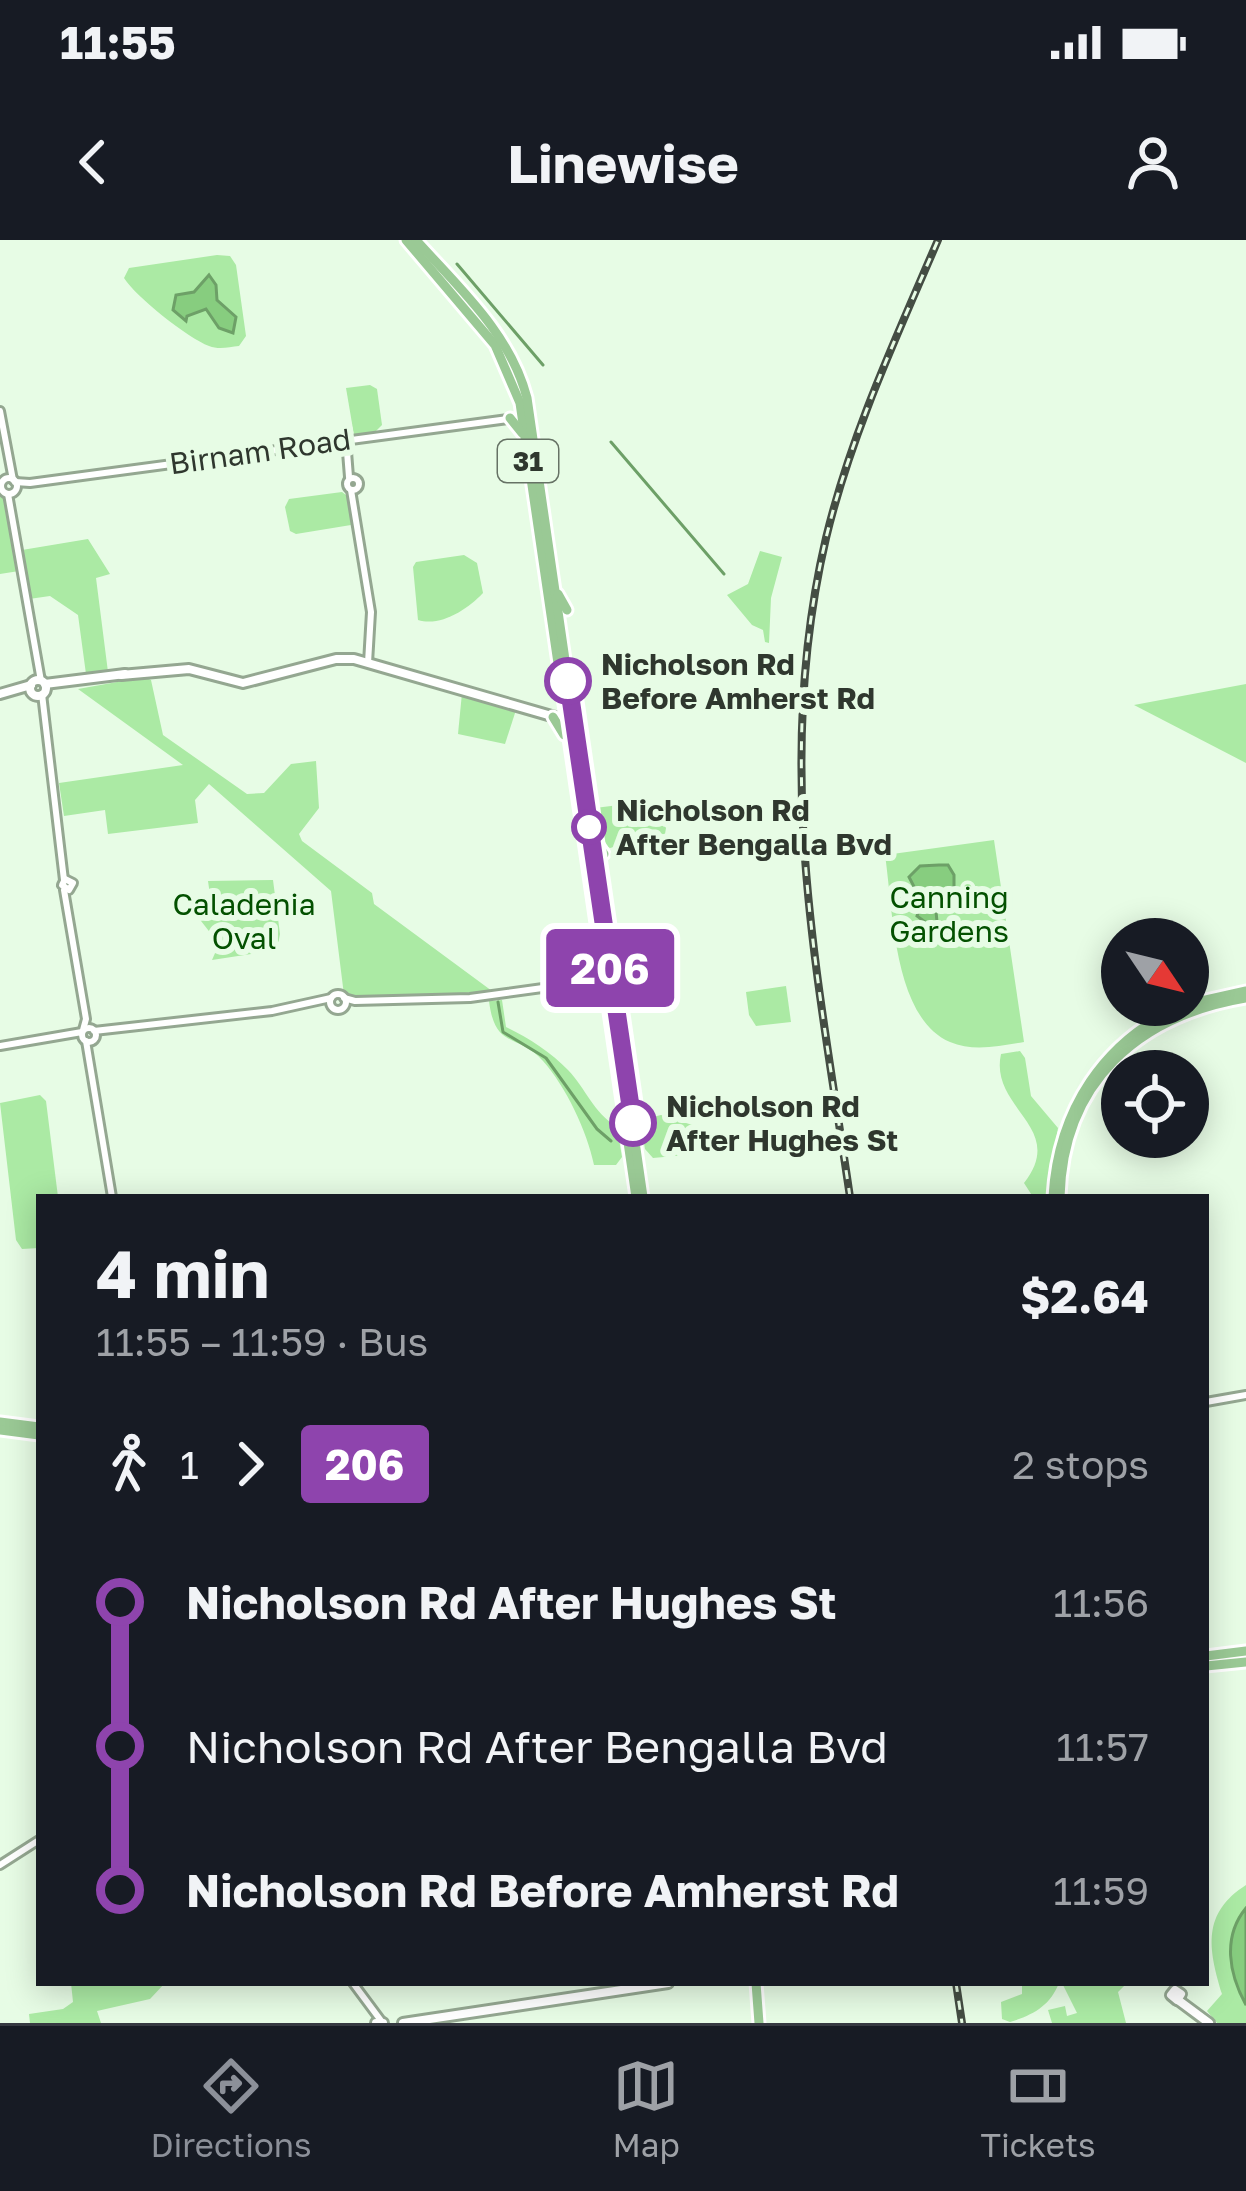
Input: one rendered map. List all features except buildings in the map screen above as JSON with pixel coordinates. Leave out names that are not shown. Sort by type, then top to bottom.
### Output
[{"type":"main road","name":"31","points":[[410,241],[489,322],[517,368],[532,424],[552,573],[566,713],[564,735],[628,1091],[639,1194]]},
{"type":"main road","name":"31","points":[[410,241],[495,345],[522,413],[566,713],[590,831],[623,1117],[638,1194]]},
{"type":"main road","points":[[510,418],[521,431],[533,497]]},
{"type":"main road","points":[[552,573],[567,610]]},
{"type":"main road","points":[[0,694],[180,669],[243,682],[336,659],[366,661],[541,712],[566,713]]},
{"type":"main road","points":[[590,831],[604,854]]},
{"type":"main road","points":[[1209,1000],[1246,994]]},
{"type":"main road","points":[[1057,1194],[1074,1124],[1111,1064],[1166,1020],[1246,994]]},
{"type":"main road","points":[[1056,1194],[1065,1125],[1094,1074],[1130,1037],[1149,1026]]},
{"type":"main road","points":[[623,1117],[623,1090],[628,1091]]},
{"type":"main road","points":[[0,1426],[36,1431]]},
{"type":"main road","points":[[1209,1656],[1246,1651]]},
{"type":"main road","points":[[1209,1666],[1246,1662]]},
{"type":"main road","points":[[403,2023],[648,1986]]},
{"type":"main road","points":[[752,1986],[758,2019]]},
{"type":"main road","points":[[1177,1993],[1209,2023]]},
{"type":"main road","points":[[419,2023],[433,2019]]},
{"type":"street","points":[[517,368],[526,407],[522,413],[532,424]]},
{"type":"street","points":[[0,411],[112,1194]]},
{"type":"street","name":"Birnam Road","points":[[490,418],[522,413]]},
{"type":"street","name":"Birnam Road","points":[[8,487],[522,413]]},
{"type":"street","points":[[346,439],[351,476],[346,484],[354,489],[372,639],[366,661]]},
{"type":"street","points":[[0,1046],[320,1003],[331,1002],[338,1010],[345,1002],[355,1001],[470,998],[607,976]]},
{"type":"street","points":[[1209,1401],[1246,1395]]},
{"type":"street","points":[[0,1865],[36,1842]]},
{"type":"street","points":[[355,1986],[379,2023]]},
{"type":"green space","points":[[230,256],[236,265],[246,336],[239,346],[216,348],[200,342],[151,306],[124,278],[129,268]]},
{"type":"green space","points":[[370,385],[377,389],[382,425],[375,432],[354,435],[346,388]]},
{"type":"green space","points":[[342,492],[350,498],[351,525],[290,531],[285,507],[289,499]]},
{"type":"green space","points":[[0,494],[7,497],[19,571],[0,574]]},
{"type":"green space","points":[[88,539],[110,574],[96,578],[108,672],[86,674],[78,615],[50,596],[29,599],[22,550]]},
{"type":"green space","points":[[760,551],[782,557],[771,598],[769,643],[763,630],[752,625],[727,595],[748,584]]},
{"type":"green space","points":[[464,555],[477,563],[483,593],[453,616],[418,620],[416,562]]},
{"type":"green space","points":[[145,677],[151,680],[163,735],[247,794],[264,793],[291,764],[316,761],[319,808],[299,834],[302,841],[372,893],[374,904],[492,991],[384,999],[344,995],[331,891],[209,784],[195,800],[198,823],[108,834],[105,810],[64,816],[59,783],[183,765],[78,689]]},
{"type":"green space","points":[[1246,684],[1246,763],[1134,705]]},
{"type":"green space","points":[[462,693],[516,710],[505,744],[458,734]]},
{"type":"green space","points":[[651,804],[665,834],[610,848],[601,843],[595,808]]},
{"type":"green space","name":"Canning Gardens","points":[[994,840],[1024,1042],[968,1047],[931,1029],[906,986],[885,855]]},
{"type":"green space","name":"Caladenia Oval","points":[[273,880],[280,934],[277,950],[212,960],[219,944],[194,912],[212,909],[208,881]]},
{"type":"green space","points":[[786,986],[791,1022],[756,1026],[749,1015],[746,992]]},
{"type":"green space","points":[[502,1000],[506,1027],[561,1063],[617,1127],[622,1157],[616,1165],[594,1165],[560,1083],[534,1052],[496,1027],[489,1001]]},
{"type":"green space","points":[[1020,1051],[1031,1096],[1058,1128],[1047,1194],[1031,1194],[1024,1183],[1035,1164],[1037,1147],[1006,1089],[1000,1073],[1001,1054]]},
{"type":"green space","points":[[40,1095],[46,1101],[58,1194],[36,1194],[36,1248],[22,1249],[16,1240],[0,1103]]},
{"type":"green space","points":[[661,1115],[705,1129],[712,1146],[707,1153],[653,1158],[645,1149],[640,1120]]},
{"type":"green space","points":[[1246,1885],[1246,2023],[1217,2023],[1207,2011],[1222,1994],[1212,1933],[1222,1907]]},
{"type":"green space","points":[[71,1986],[162,1986],[150,1999],[97,2011],[101,2023],[30,2023],[29,2014],[63,2009],[73,2002]]},
{"type":"green space","points":[[1022,1986],[1057,1986],[1046,2004],[1033,2013],[1010,2022],[1002,2019],[1001,2002],[1022,1994]]},
{"type":"green space","points":[[1064,1986],[1124,1986],[1118,1992],[1126,2023],[1052,2023],[1048,2010],[1065,2006],[1067,2016],[1077,2013]]},
{"type":"shaded area","points":[[209,275],[216,285],[217,300],[236,317],[233,333],[219,328],[206,309],[187,316],[186,321],[173,310],[176,295],[194,292]]},
{"type":"shaded area","points":[[948,865],[954,888],[936,911],[937,922],[929,925],[917,916],[922,902],[909,877],[920,866]]},
{"type":"shaded area","points":[[1246,1908],[1246,2005],[1235,1981],[1231,1943]]},
{"type":"waterway","points":[[457,264],[543,365]]},
{"type":"waterway","points":[[611,442],[724,574]]},
{"type":"waterway","points":[[498,1002],[503,1032],[546,1058],[597,1129],[611,1141]]},
{"type":"railway","points":[[850,1194],[806,868],[803,705],[810,622],[826,538],[848,461],[938,240]]},
{"type":"railway","points":[[956,1986],[962,2023]]},
{"type":"bus line","name":"206","points":[[568,681],[633,1123]]},
{"type":"place","name":"Nicholson Rd Before Amherst Rd","points":[[568,681]]},
{"type":"place","name":"Nicholson Rd After Bengalla Bvd","points":[[589,827]]},
{"type":"place","name":"Nicholson Rd After Hughes St","points":[[633,1123]]}]
